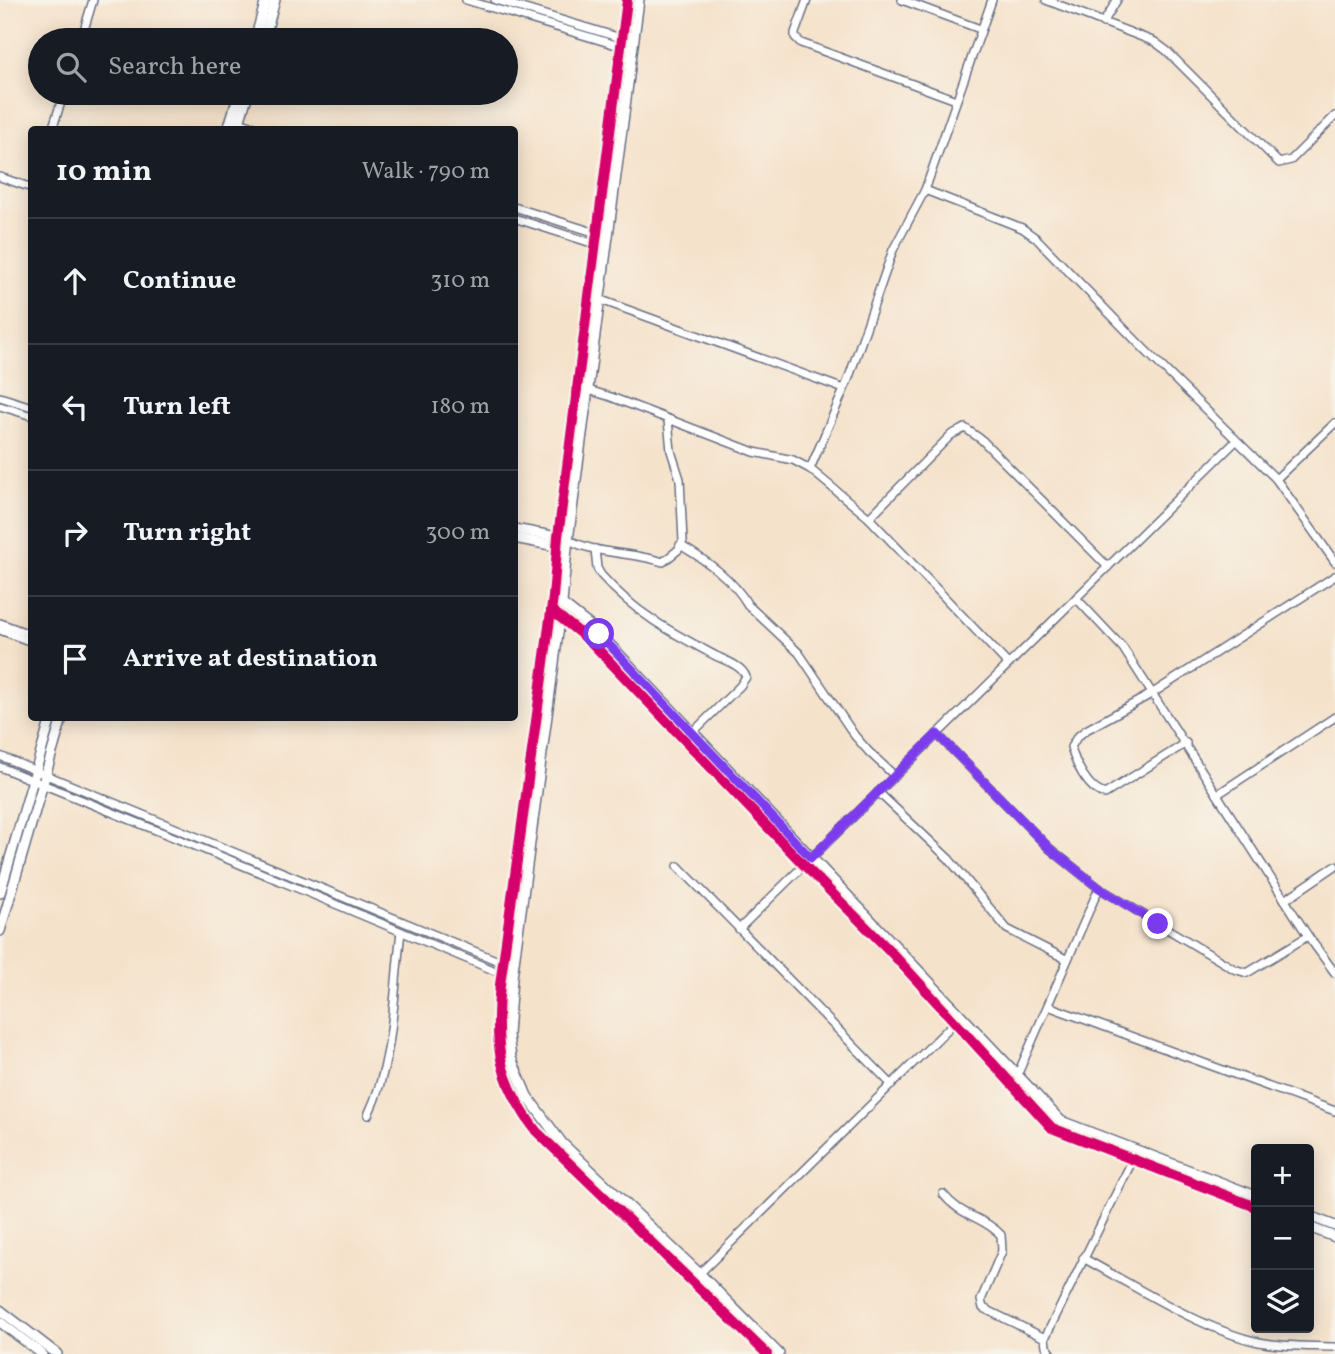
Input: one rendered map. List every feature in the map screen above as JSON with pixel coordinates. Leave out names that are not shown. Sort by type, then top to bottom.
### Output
[{"type":"street","points":[[85,28],[93,0]]},
{"type":"street","points":[[259,28],[267,0]]},
{"type":"street","points":[[267,28],[275,0]]},
{"type":"street","points":[[466,0],[621,42]]},
{"type":"street","points":[[495,0],[633,46]]},
{"type":"street","points":[[555,613],[562,603],[563,542],[578,387],[627,0]]},
{"type":"street","points":[[639,0],[589,391],[553,597],[555,613],[508,965],[512,978],[509,1044],[518,1076],[532,1105],[562,1143],[700,1274],[779,1354]]},
{"type":"street","points":[[807,0],[795,33],[801,43],[956,100]]},
{"type":"street","points":[[902,0],[981,29]]},
{"type":"street","points":[[810,469],[844,389],[894,250],[925,190],[992,0]]},
{"type":"street","points":[[1046,0],[1155,42],[1279,163],[1292,160],[1335,116]]},
{"type":"street","points":[[1103,23],[1118,0]]},
{"type":"street","points":[[53,126],[60,105]]},
{"type":"street","points":[[234,126],[237,105]]},
{"type":"street","points":[[234,126],[243,105]]},
{"type":"street","points":[[0,177],[28,187]]},
{"type":"street","points":[[925,190],[1022,228],[1037,239],[1276,479],[1335,562]]},
{"type":"street","points":[[518,208],[609,237]]},
{"type":"street","points":[[518,219],[607,248]]},
{"type":"street","points":[[601,300],[844,389]]},
{"type":"street","points":[[578,387],[754,452],[793,460],[810,469],[869,518],[1008,664]]},
{"type":"street","points":[[0,397],[28,406]]},
{"type":"street","points":[[0,407],[28,415]]},
{"type":"street","points":[[518,530],[595,549],[646,556],[663,562],[683,541],[680,479],[671,451],[668,420]]},
{"type":"street","points":[[1276,479],[1335,423]]},
{"type":"street","points":[[869,518],[951,435],[965,428],[982,440],[1108,567]]},
{"type":"street","points":[[739,929],[1236,441]]},
{"type":"street","points":[[518,538],[563,542]]},
{"type":"street","points":[[680,545],[714,567],[743,596],[748,606],[799,653],[855,736],[895,776]]},
{"type":"street","points":[[595,549],[597,568],[601,575],[644,616],[734,665],[745,674],[740,686],[689,736]]},
{"type":"street","points":[[1186,743],[1105,794],[1094,789],[1072,752],[1072,743],[1086,730],[1153,693],[1335,576]]},
{"type":"street","points":[[553,597],[599,634],[689,736],[1014,1080],[1052,1128],[1251,1194]]},
{"type":"street","points":[[1076,598],[1123,648],[1308,936],[1335,973]]},
{"type":"street","points":[[555,613],[590,641],[689,736]]},
{"type":"street","points":[[0,623],[28,634]]},
{"type":"street","points":[[0,630],[28,640]]},
{"type":"street","points":[[1218,794],[1335,717]]},
{"type":"street","points":[[0,931],[40,777],[50,721]]},
{"type":"street","points":[[0,893],[61,721]]},
{"type":"street","points":[[937,734],[1049,848],[1099,888],[1234,969],[1247,973],[1308,936]]},
{"type":"street","points":[[0,756],[151,828],[512,978]]},
{"type":"street","points":[[0,767],[40,777],[154,818],[508,965]]},
{"type":"street","points":[[878,792],[948,859],[1007,929],[1066,959]]},
{"type":"street","points":[[151,828],[154,818]]},
{"type":"street","points":[[678,866],[892,1085]]},
{"type":"street","points":[[1285,900],[1335,866]]},
{"type":"street","points":[[1014,1080],[1099,888]]},
{"type":"street","points":[[368,1115],[386,1068],[401,932]]},
{"type":"street","points":[[508,965],[502,974],[496,1022],[498,1047],[513,1095],[522,1112],[555,1151],[766,1354]]},
{"type":"street","points":[[1048,1006],[1335,1111]]},
{"type":"street","points":[[692,1282],[958,1019]]},
{"type":"street","points":[[1135,1155],[1251,1205]]},
{"type":"street","points":[[1052,1354],[1046,1346],[1045,1338],[1135,1155]]},
{"type":"street","points":[[943,1194],[963,1213],[995,1229],[1003,1242],[1002,1251],[981,1300],[983,1308],[1045,1338]]},
{"type":"street","points":[[1314,1218],[1335,1226]]},
{"type":"street","points":[[1314,1229],[1335,1237]]},
{"type":"street","points":[[1083,1258],[1209,1325],[1239,1337],[1262,1343],[1335,1347]]},
{"type":"street","points":[[0,1310],[57,1354]]},
{"type":"street","points":[[0,1322],[42,1354]]},
{"type":"cycle path","points":[[627,0],[558,537],[553,597],[500,985],[499,1044],[506,1078],[523,1113],[536,1131],[767,1354]]},
{"type":"cycle path","points":[[551,610],[590,641],[889,950],[1052,1128],[1251,1205]]},
{"type":"route","points":[[599,634],[811,858],[937,734],[1049,848],[1099,888],[1158,924]]}]
